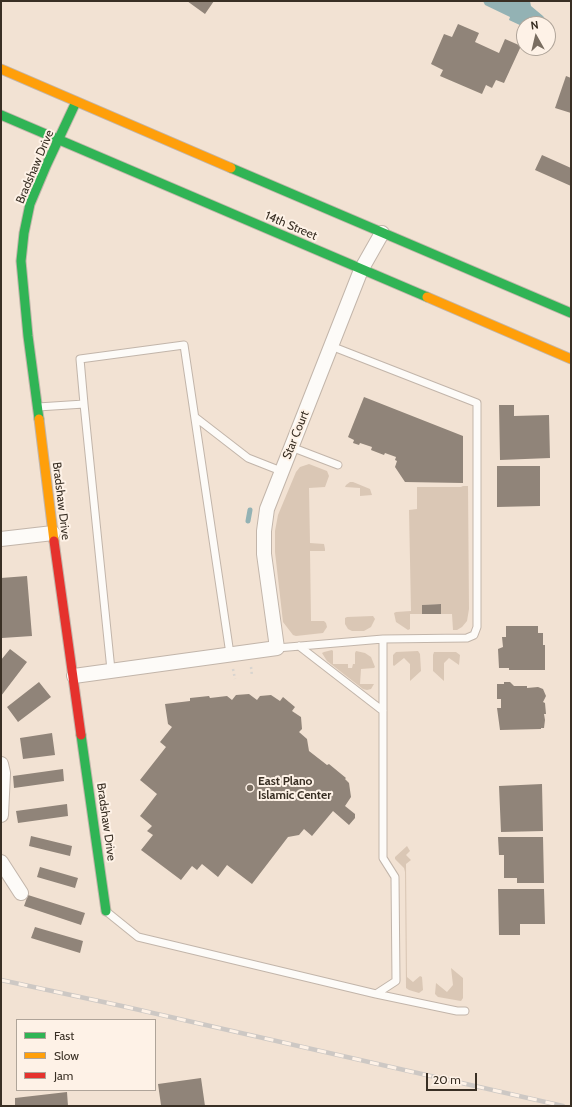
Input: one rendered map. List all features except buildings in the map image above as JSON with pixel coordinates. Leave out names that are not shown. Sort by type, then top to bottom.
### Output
[{"type":"main road","points":[[1,69],[571,313]]},
{"type":"main road","name":"Bradshaw Drive","points":[[76,102],[30,204],[24,233],[21,262],[28,336],[53,534],[106,911]]},
{"type":"main road","name":"14th Street","points":[[1,115],[571,359]]},
{"type":"street","name":"Star Court","points":[[277,648],[264,554],[264,531],[267,509],[361,270],[382,233]]},
{"type":"street","points":[[1,539],[53,534]]},
{"type":"street","points":[[74,676],[277,648]]},
{"type":"street","points":[[1,764],[3,773],[1,815]]},
{"type":"street","points":[[1,862],[21,893]]},
{"type":"lane","points":[[111,670],[80,359],[184,345],[230,654]]},
{"type":"lane","points":[[277,648],[383,640],[467,638],[474,635],[477,626],[477,403],[331,346]]},
{"type":"lane","points":[[37,407],[84,404]]},
{"type":"lane","points":[[194,417],[248,458],[281,471]]},
{"type":"lane","points":[[291,447],[338,465]]},
{"type":"lane","points":[[376,994],[396,982],[395,877],[383,858],[383,640]]},
{"type":"lane","points":[[299,646],[383,711]]},
{"type":"lane","points":[[106,911],[138,937],[376,994],[457,1011],[465,1010]]},
{"type":"shaded area","points":[[309,464],[327,471],[329,476],[325,487],[309,488],[310,543],[324,544],[325,549],[325,551],[310,551],[311,621],[324,621],[327,627],[323,633],[296,636],[293,635],[283,622],[275,552],[275,531],[278,515],[296,472],[300,467]]},
{"type":"shaded area","points":[[350,482],[370,489],[372,495],[360,496],[360,488],[345,487]]},
{"type":"shaded area","points":[[468,486],[469,609],[467,621],[462,627],[457,630],[453,630],[452,614],[441,614],[441,604],[422,605],[422,614],[410,614],[410,629],[408,630],[396,622],[394,613],[411,611],[409,510],[417,509],[417,487]]},
{"type":"shaded area","points":[[373,616],[375,619],[371,627],[364,631],[352,631],[348,629],[345,624],[345,618],[347,617]]},
{"type":"shaded area","points":[[333,651],[333,664],[348,664],[348,668],[352,668],[353,664],[355,664],[356,651],[365,653],[371,657],[375,667],[361,669],[360,684],[374,684],[371,689],[363,689],[327,661],[322,653]]},
{"type":"shaded area","points":[[418,651],[420,654],[421,671],[410,681],[410,664],[404,658],[394,666],[393,655],[396,652]]},
{"type":"shaded area","points":[[434,652],[456,652],[460,655],[459,665],[449,658],[444,663],[444,681],[433,671]]},
{"type":"shaded area","points":[[407,846],[410,851],[406,855],[411,860],[406,864],[407,977],[413,982],[420,976],[422,977],[423,990],[419,993],[406,988],[405,872],[404,868],[395,859],[395,857]]},
{"type":"shaded area","points":[[451,968],[463,978],[463,998],[461,1001],[438,997],[435,994],[436,983],[447,992],[453,985]]},
{"type":"water","points":[[483,1],[530,1],[531,6],[543,16],[516,16],[516,23],[509,20],[510,17],[485,5]]},
{"type":"waterway","points":[[248,521],[250,510]]},
{"type":"railway","points":[[1,980],[563,1106]]},
{"type":"traffic: fast","points":[[39,419],[28,336],[21,261],[24,233],[30,204],[76,102]]},
{"type":"traffic: fast","points":[[1,115],[427,297]]},
{"type":"traffic: fast","points":[[231,168],[571,313]]},
{"type":"traffic: fast","points":[[81,735],[106,911]]},
{"type":"traffic: slow","points":[[1,69],[231,168]]},
{"type":"traffic: slow","points":[[427,297],[571,359]]},
{"type":"traffic: slow","points":[[39,419],[54,541]]},
{"type":"traffic: jam","points":[[54,541],[81,735]]},
{"type":"place","name":"East Plano Islamic Center","points":[[250,788]]}]
